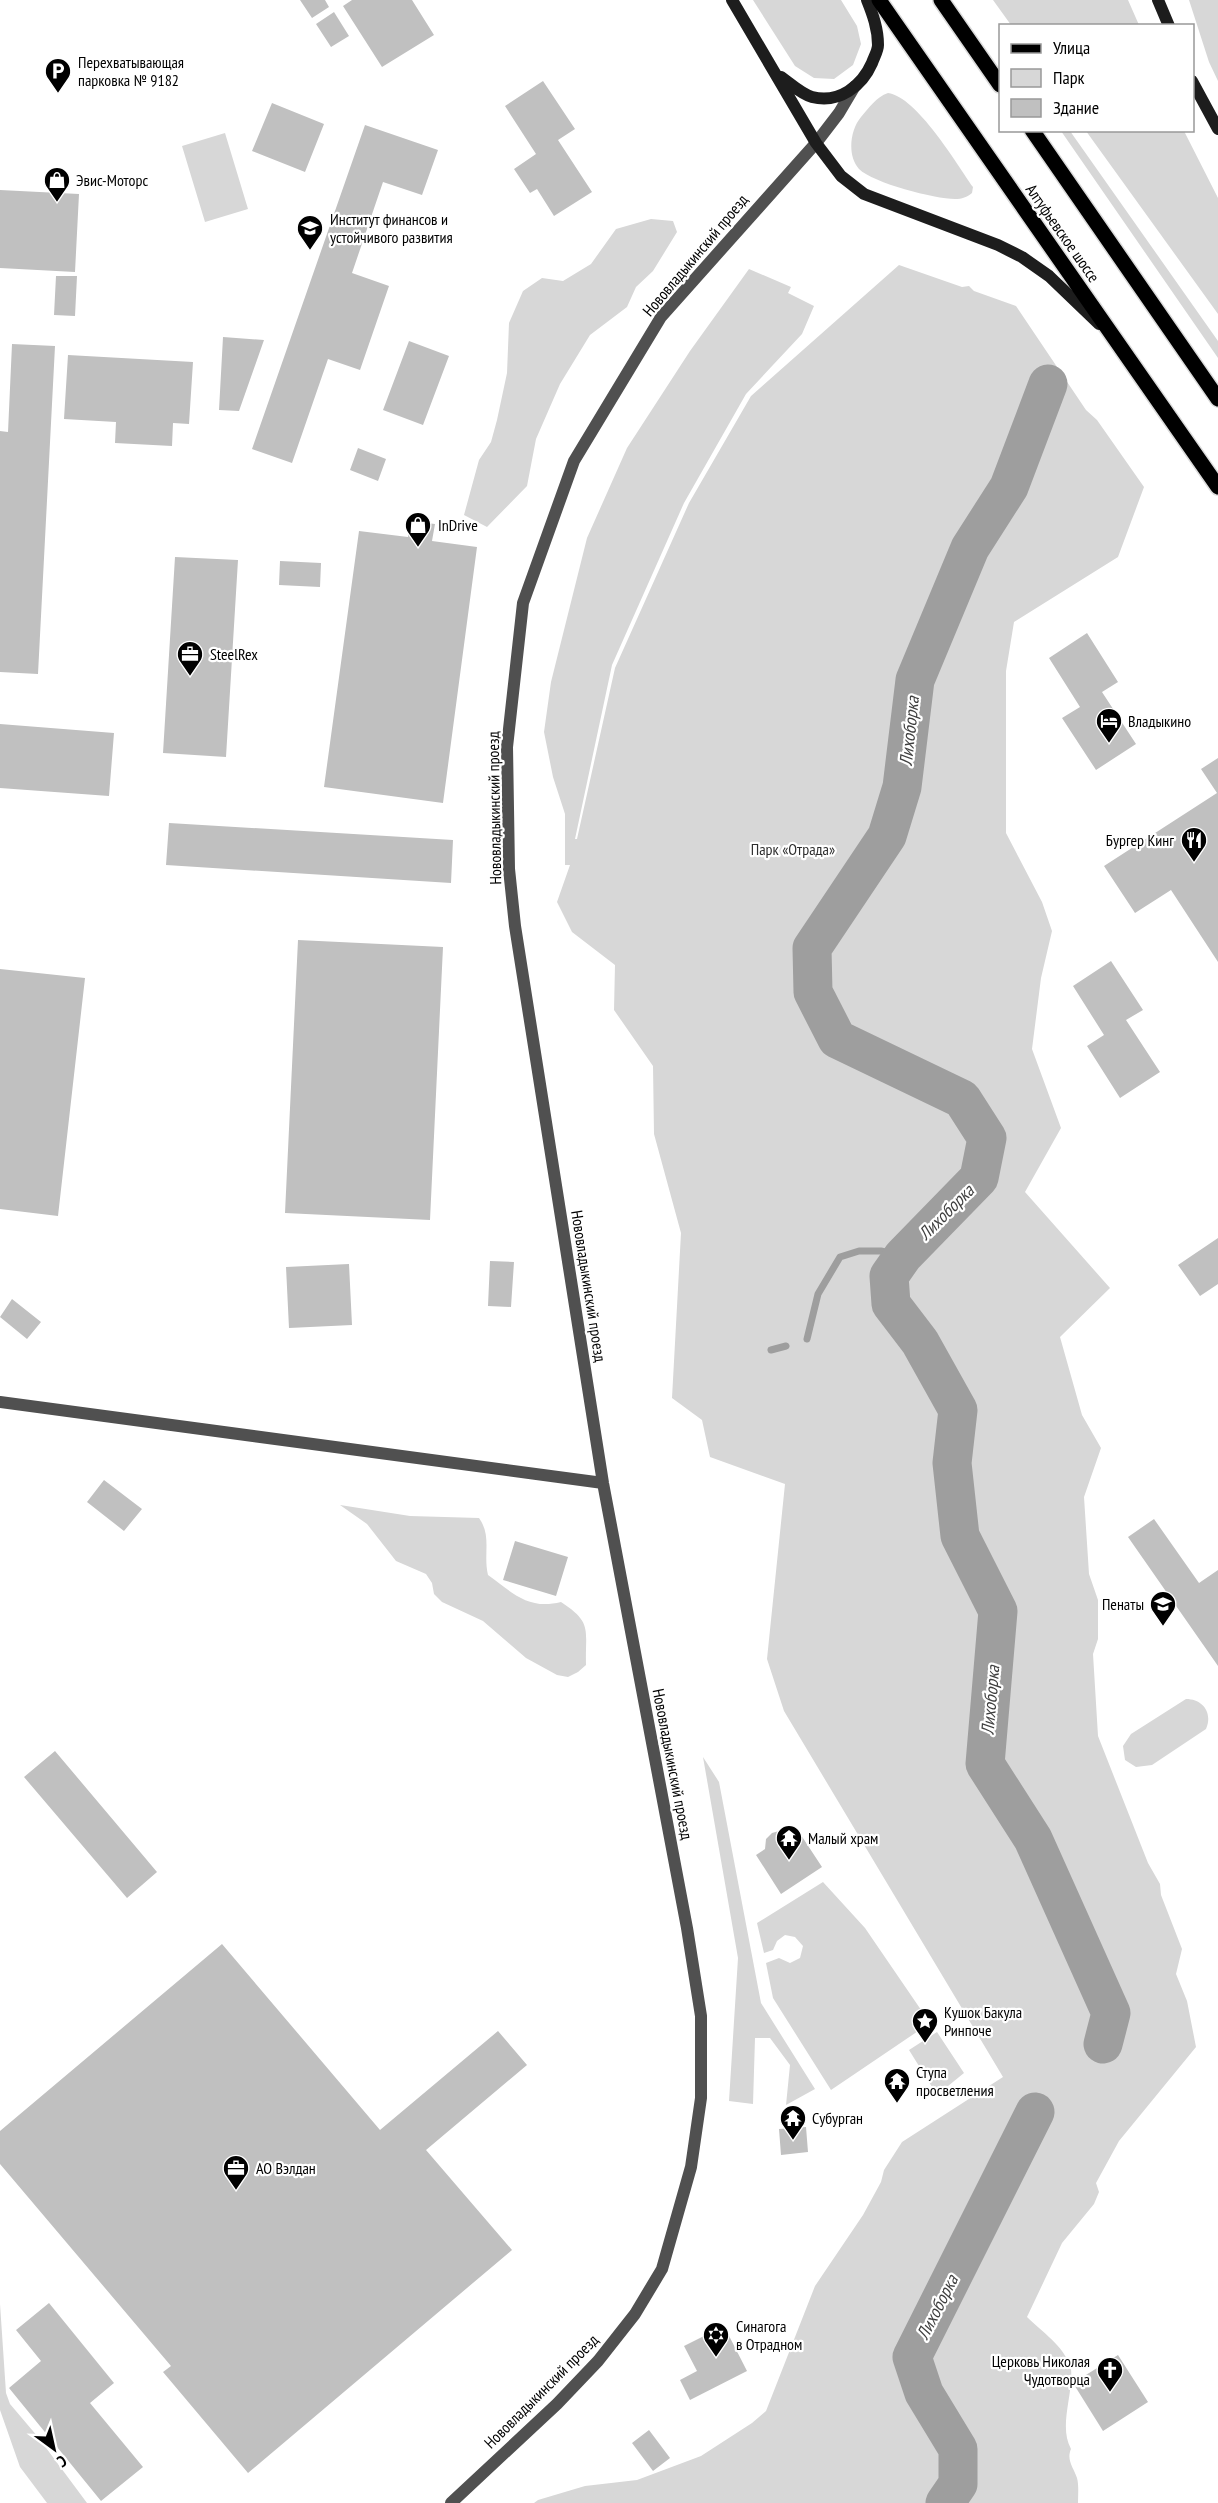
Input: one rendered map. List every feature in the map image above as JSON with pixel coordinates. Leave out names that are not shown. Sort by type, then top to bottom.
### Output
[{"type":"main road","points":[[732,0],[816,143],[841,176],[864,194],[998,245],[1022,257],[1049,276],[1114,338]]},
{"type":"main road","points":[[774,70],[796,89],[811,97],[827,99],[844,95],[867,74],[878,47],[875,19],[867,0]]},
{"type":"main road","name":"Алтуфьевское шоссе","points":[[879,0],[1218,487]]},
{"type":"main road","points":[[941,0],[999,84]]},
{"type":"main road","points":[[1158,0],[1168,24]]},
{"type":"main road","points":[[1194,85],[1218,129]]},
{"type":"main road","name":"Алтуфьевское шоссе","points":[[1033,132],[1218,399]]},
{"type":"street","name":"Нововладыкинский проезд","points":[[452,2503],[557,2404],[598,2361],[635,2314],[662,2269],[691,2167],[699,2109],[701,2016],[685,1916],[603,1483],[579,1320],[525,994],[509,869],[507,747],[524,603],[574,461],[661,317],[816,143],[839,113],[855,86]]},
{"type":"street","points":[[0,1402],[603,1483]]},
{"type":"green space","points":[[753,0],[841,0],[857,26],[861,44],[853,65],[834,79],[814,78],[795,66]]},
{"type":"green space","points":[[993,0],[1128,0],[1139,24],[1010,24]]},
{"type":"green space","points":[[1189,0],[1218,0],[1218,81],[1209,62]]},
{"type":"green space","points":[[888,93],[899,97],[911,106],[935,132],[973,187],[972,193],[958,199],[934,196],[890,185],[859,169],[851,150],[854,129],[873,103]]},
{"type":"green space","points":[[1062,132],[1071,132],[1218,341],[1218,358]]},
{"type":"green space","points":[[1087,132],[1185,132],[1218,198],[1218,314]]},
{"type":"green space","points":[[225,133],[248,209],[205,222],[182,146]]},
{"type":"green space","points":[[651,219],[673,221],[677,232],[653,271],[636,287],[627,307],[590,335],[560,384],[536,439],[527,486],[487,527],[464,515],[479,460],[491,442],[497,420],[507,373],[509,323],[523,291],[542,278],[563,281],[591,264],[616,229]]},
{"type":"green space","name":"Парк «Отрада»","points":[[899,265],[962,287],[969,286],[974,291],[1016,306],[1086,410],[1097,420],[1144,487],[1118,557],[1014,622],[1006,671],[1006,833],[1042,902],[1052,931],[1041,978],[1032,1049],[1061,1128],[1025,1192],[1110,1288],[1060,1337],[1082,1415],[1101,1448],[1084,1497],[1089,1574],[1098,1600],[1098,1639],[1093,1654],[1098,1736],[1148,1863],[1160,1884],[1161,1895],[1182,1949],[1176,1974],[1187,2001],[1196,2047],[1119,2141],[1096,2183],[1099,2192],[1094,2204],[1062,2243],[1027,2317],[1057,2345],[1071,2368],[1066,2433],[1071,2449],[1070,2460],[1078,2481],[1078,2503],[534,2503],[585,2486],[637,2480],[701,2456],[752,2423],[766,2411],[815,2286],[863,2215],[881,2182],[884,2170],[902,2142],[1003,2077],[784,1711],[767,1659],[785,1484],[710,1457],[702,1420],[672,1398],[681,1233],[654,1134],[653,1066],[614,1010],[615,965],[572,932],[557,902],[570,865],[565,865],[565,814],[553,777],[544,732],[551,682],[587,538],[627,448],[690,351],[749,269],[791,287],[788,293],[814,306],[802,334],[746,394],[684,503],[612,665],[575,839],[577,839],[615,668],[689,503],[751,396]]},
{"type":"green space","points":[[340,1505],[410,1516],[479,1518],[486,1538],[488,1575],[513,1594],[530,1602],[549,1604],[561,1602],[571,1609],[583,1622],[585,1628],[586,1665],[568,1677],[557,1675],[526,1658],[483,1621],[442,1602],[434,1594],[432,1583],[426,1574],[396,1561],[367,1524]]},
{"type":"green space","points":[[1186,1699],[1197,1701],[1205,1708],[1208,1718],[1206,1729],[1152,1765],[1136,1767],[1125,1760],[1123,1746],[1131,1734]]},
{"type":"green space","points":[[703,1757],[719,1782],[761,2003],[815,2089],[786,2105],[790,2065],[770,2038],[755,2038],[753,2104],[729,2101],[738,1958]]},
{"type":"green space","points":[[823,1882],[865,1928],[930,2023],[831,2090],[773,1998],[766,1963],[779,1958],[790,1963],[800,1958],[803,1946],[795,1937],[785,1935],[777,1941],[773,1950],[764,1953],[757,1923]]},
{"type":"green space","points":[[937,2032],[964,2073],[937,2095],[909,2050]]},
{"type":"green space","points":[[0,2304],[6,2393],[10,2404],[38,2437],[87,2503],[47,2503],[20,2467],[0,2410]]},
{"type":"building","points":[[300,0],[325,0],[329,7],[312,18]]},
{"type":"building","points":[[352,0],[412,0],[434,35],[382,67],[343,6]]},
{"type":"building","points":[[334,12],[349,36],[331,47],[316,24]]},
{"type":"building","points":[[543,81],[575,129],[558,140],[592,192],[554,216],[537,189],[530,193],[514,169],[536,154],[505,106]]},
{"type":"building","points":[[272,103],[324,124],[305,172],[252,151]]},
{"type":"building","points":[[365,125],[438,150],[422,195],[383,182],[352,273],[389,286],[360,370],[328,359],[292,463],[252,449]]},
{"type":"building","points":[[0,190],[79,194],[75,272],[0,268]]},
{"type":"building","points":[[56,276],[77,276],[75,316],[54,315]]},
{"type":"building","points":[[223,337],[264,340],[239,411],[219,410]]},
{"type":"building","points":[[409,341],[449,356],[423,425],[383,410]]},
{"type":"building","points":[[12,344],[55,346],[38,674],[0,672],[0,431],[8,432]]},
{"type":"building","points":[[68,355],[193,362],[189,424],[173,423],[172,446],[115,443],[116,422],[64,419]]},
{"type":"building","points":[[358,448],[386,459],[378,481],[350,470]]},
{"type":"building","points":[[410,521],[435,524],[432,541],[477,547],[443,803],[324,787],[359,531],[408,537]]},
{"type":"building","points":[[175,557],[238,560],[226,757],[163,753]]},
{"type":"building","points":[[280,561],[321,563],[320,587],[279,585]]},
{"type":"building","points":[[1087,633],[1118,682],[1102,692],[1136,744],[1096,770],[1062,718],[1080,707],[1049,658]]},
{"type":"building","points":[[0,724],[114,733],[109,796],[0,788]]},
{"type":"building","points":[[1218,758],[1218,962],[1171,890],[1135,913],[1104,866],[1217,793],[1201,769]]},
{"type":"building","points":[[169,823],[453,840],[451,883],[166,865]]},
{"type":"building","points":[[298,940],[443,947],[430,1220],[285,1213]]},
{"type":"building","points":[[1111,961],[1143,1010],[1126,1020],[1160,1072],[1120,1098],[1087,1046],[1104,1035],[1073,986]]},
{"type":"building","points":[[0,969],[85,978],[58,1216],[0,1209]]},
{"type":"building","points":[[1218,1238],[1218,1284],[1200,1296],[1178,1265]]},
{"type":"building","points":[[490,1261],[514,1262],[511,1307],[488,1306]]},
{"type":"building","points":[[349,1264],[352,1325],[289,1328],[286,1267]]},
{"type":"building","points":[[12,1299],[41,1322],[27,1339],[0,1317]]},
{"type":"building","points":[[104,1480],[142,1509],[124,1531],[87,1502]]},
{"type":"building","points":[[1154,1519],[1199,1583],[1218,1570],[1218,1666],[1128,1537]]},
{"type":"building","points":[[515,1541],[568,1557],[556,1596],[503,1580]]},
{"type":"building","points":[[55,1751],[157,1872],[127,1898],[24,1777]]},
{"type":"building","name":"Малый храм","points":[[797,1829],[822,1867],[781,1894],[756,1855],[765,1849],[766,1839],[772,1833],[779,1831],[787,1835]]},
{"type":"building","points":[[222,1944],[380,2130],[498,2031],[527,2065],[426,2150],[512,2250],[248,2473],[163,2372],[171,2366],[0,2164],[0,2131]]},
{"type":"building","name":"Субурган","points":[[806,2127],[808,2152],[781,2155],[779,2129]]},
{"type":"building","points":[[49,2303],[114,2383],[90,2403],[143,2467],[101,2501],[9,2388],[41,2361],[16,2330]]},
{"type":"building","name":"Синагога в Отрадном","points":[[724,2326],[747,2371],[690,2400],[680,2380],[697,2371],[684,2346]]},
{"type":"building","name":"Церковь Николая Чудотворца","points":[[1118,2355],[1148,2402],[1103,2431],[1073,2383]]},
{"type":"building","points":[[649,2430],[670,2458],[653,2471],[632,2443]]},
{"type":"waterway","name":"Лихоборка","points":[[1048,384],[1009,487],[970,548],[915,680],[902,787],[887,836],[812,948],[813,992],[837,1039],[962,1099],[987,1138],[979,1178],[903,1256],[889,1276],[891,1304],[920,1342],[958,1410],[952,1463],[960,1536],[998,1611],[985,1764],[1033,1839],[1111,2013],[1103,2044]]},
{"type":"waterway","points":[[807,1339],[818,1294],[840,1257],[859,1251],[881,1251],[903,1256]]},
{"type":"waterway","points":[[771,1350],[786,1346]]},
{"type":"waterway","name":"Лихоборка","points":[[945,2503],[958,2484],[958,2449],[924,2393],[912,2357],[1035,2112]]},
{"type":"place","name":"Перехватывающая парковка № 9182","points":[[58,94]]},
{"type":"place","name":"Эвис-Моторс","points":[[57,203]]},
{"type":"place","name":"Институт финансов и устойчивого развития","points":[[310,251]]},
{"type":"place","name":"InDrive","points":[[418,548]]},
{"type":"place","name":"SteelRex","points":[[190,677]]},
{"type":"place","name":"Владыкино","points":[[1109,744]]},
{"type":"place","name":"Бургер Кинг","points":[[1194,863]]},
{"type":"place","name":"Пенаты","points":[[1163,1627]]},
{"type":"place","name":"Малый храм","points":[[789,1861]]},
{"type":"place","name":"Кушок Бакула Ринпоче","points":[[925,2044]]},
{"type":"place","name":"Ступа просветления","points":[[897,2104]]},
{"type":"place","name":"Субурган","points":[[793,2141]]},
{"type":"place","name":"АО Вэлдан","points":[[236,2191]]},
{"type":"place","name":"Синагога в Отрадном","points":[[716,2358]]},
{"type":"place","name":"Церковь Николая Чудотворца","points":[[1110,2393]]}]
